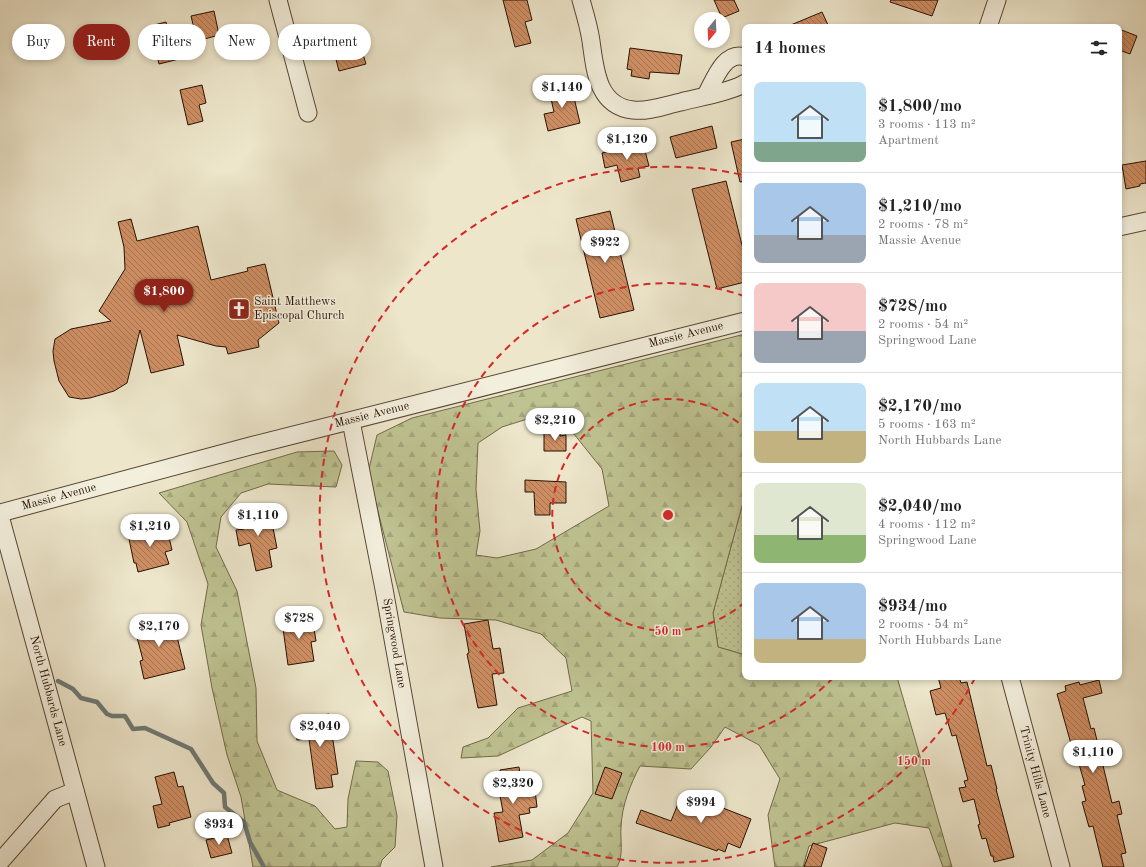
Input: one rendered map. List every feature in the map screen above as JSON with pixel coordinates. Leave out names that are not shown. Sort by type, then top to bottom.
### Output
[{"type":"street","points":[[278,0],[308,113]]},
{"type":"street","points":[[581,0],[591,40],[597,78],[600,87],[620,106],[635,110],[651,109],[742,84]]},
{"type":"street","points":[[989,24],[997,0]]},
{"type":"street","points":[[706,95],[722,67],[729,59],[736,56],[742,57]]},
{"type":"street","points":[[1122,226],[1146,221]]},
{"type":"street","name":"Massie Avenue","points":[[0,514],[351,420],[742,321]]},
{"type":"street","name":"Springwood Lane","points":[[351,420],[384,589],[434,867]]},
{"type":"street","name":"North Hubbards Lane","points":[[0,514],[96,867]]},
{"type":"street","name":"Trinity Hills Lane","points":[[1011,680],[1061,867]]},
{"type":"street","points":[[0,862],[55,799],[75,791]]},
{"type":"green space","points":[[742,335],[742,506],[713,613],[718,647],[742,654],[742,680],[898,680],[952,867],[943,867],[929,828],[895,823],[809,846],[803,867],[775,867],[768,815],[780,779],[759,745],[725,727],[711,747],[691,769],[640,766],[633,780],[623,811],[621,827],[621,852],[617,867],[491,867],[532,860],[568,833],[593,793],[591,721],[582,717],[498,756],[461,758],[463,747],[488,738],[518,708],[572,691],[566,658],[541,634],[496,620],[440,618],[404,612],[368,473],[377,435],[412,418]],"holes":[[[540,415],[574,434],[602,469],[609,506],[536,549],[497,558],[476,555],[480,531],[476,489],[478,443],[502,427]]]},
{"type":"green space","points":[[334,451],[342,465],[336,487],[268,484],[241,493],[221,517],[216,547],[237,591],[256,688],[257,741],[277,790],[315,806],[335,829],[347,827],[348,799],[356,761],[378,762],[388,771],[397,816],[395,847],[382,860],[380,867],[253,867],[241,797],[227,755],[212,688],[201,625],[208,584],[187,522],[159,493],[297,452]]},
{"type":"green space","points":[[742,506],[742,654],[718,647],[713,613]]},
{"type":"building","points":[[503,0],[527,0],[532,20],[525,22],[531,43],[515,47]]},
{"type":"building","points":[[714,0],[734,0],[739,11],[730,15],[730,12],[719,12]]},
{"type":"building","points":[[891,0],[938,0],[932,16],[890,2]]},
{"type":"building","points":[[214,11],[217,24],[214,24],[214,36],[206,39],[206,24],[193,24],[191,16]]},
{"type":"building","points":[[822,12],[828,24],[793,24]]},
{"type":"building","points":[[1122,30],[1137,36],[1130,54],[1122,51]]},
{"type":"building","points":[[630,48],[682,55],[679,74],[650,72],[649,79],[631,76],[632,70],[627,69]]},
{"type":"building","points":[[158,60],[175,60],[159,64]]},
{"type":"building","points":[[336,60],[365,60],[366,64],[339,71]]},
{"type":"building","points":[[202,85],[206,103],[199,105],[203,121],[188,125],[180,90]]},
{"type":"building","points":[[571,85],[580,123],[548,131],[544,114],[554,112],[549,90]]},
{"type":"building","points":[[712,126],[717,148],[676,158],[670,137]]},
{"type":"building","points":[[742,140],[742,182],[740,182],[731,142]]},
{"type":"building","points":[[643,143],[649,166],[638,168],[640,177],[621,182],[617,165],[605,168],[602,153]]},
{"type":"building","points":[[1146,161],[1146,183],[1126,189],[1122,165]]},
{"type":"building","points":[[726,181],[742,245],[742,283],[717,289],[692,189]]},
{"type":"building","points":[[610,211],[634,310],[600,318],[576,219]]},
{"type":"building","name":"Saint Matthews Episcopal Church","points":[[131,219],[137,241],[198,226],[211,280],[248,271],[247,268],[265,264],[279,323],[258,340],[259,347],[228,354],[226,347],[216,346],[177,335],[184,365],[151,373],[140,330],[127,383],[114,391],[90,398],[81,399],[69,397],[59,381],[54,361],[53,351],[55,339],[71,329],[111,321],[99,311],[125,269],[124,247],[118,222]]},
{"type":"building","points":[[544,433],[560,433],[560,436],[566,435],[566,451],[544,451]]},
{"type":"building","points":[[525,480],[566,482],[566,503],[550,503],[550,515],[535,515],[534,492],[525,492]]},
{"type":"building","points":[[269,508],[277,548],[269,550],[272,567],[256,571],[250,543],[239,546],[236,530],[244,529],[241,514]]},
{"type":"building","points":[[158,526],[161,535],[168,533],[172,550],[165,552],[169,564],[138,572],[136,563],[134,563],[128,534]]},
{"type":"building","points":[[312,616],[316,641],[311,642],[314,661],[288,665],[282,621]]},
{"type":"building","points":[[172,617],[185,669],[144,679],[140,661],[143,660],[134,626]]},
{"type":"building","points":[[488,620],[493,649],[500,648],[504,673],[492,674],[497,705],[478,708],[467,654],[469,653],[464,624]]},
{"type":"building","points":[[939,680],[960,680],[961,683],[967,682],[987,766],[991,765],[1014,857],[994,862],[986,838],[982,839],[974,799],[963,802],[959,788],[966,787],[964,781],[968,780],[956,735],[952,736],[945,713],[936,715],[930,691],[941,688]]},
{"type":"building","points":[[1099,680],[1102,693],[1083,698],[1091,729],[1094,728],[1112,803],[1119,801],[1122,814],[1117,815],[1126,853],[1121,854],[1124,867],[1103,867],[1093,826],[1089,827],[1082,802],[1086,801],[1082,786],[1085,785],[1075,750],[1073,751],[1057,694],[1066,691],[1065,686],[1079,682],[1080,685]]},
{"type":"building","points":[[329,714],[338,774],[331,775],[333,787],[316,789],[309,739],[297,740],[294,722],[312,720],[312,717]]},
{"type":"building","points":[[519,767],[523,792],[535,790],[537,807],[529,808],[530,813],[519,815],[523,837],[499,842],[494,813],[503,812],[499,790],[503,789],[500,770]]},
{"type":"building","points":[[605,767],[622,773],[612,799],[595,794]]},
{"type":"building","points":[[174,772],[178,787],[183,786],[191,817],[169,823],[170,825],[158,828],[153,806],[162,804],[155,777]]},
{"type":"building","points":[[682,794],[710,804],[712,800],[724,805],[723,808],[751,819],[740,848],[728,843],[725,852],[718,849],[717,851],[636,823],[641,810],[671,821]]},
{"type":"building","points":[[227,835],[232,853],[211,858],[206,840]]},
{"type":"building","points":[[813,843],[827,848],[821,867],[804,867]]},
{"type":"waterway","points":[[58,681],[73,689],[81,698],[97,702],[107,714],[112,716],[125,716],[133,729],[145,728],[191,749],[213,783],[224,793],[225,807],[244,822],[250,842],[264,867]]},
{"type":"place","name":"Saint Matthews Episcopal Church","points":[[239,309]]}]
